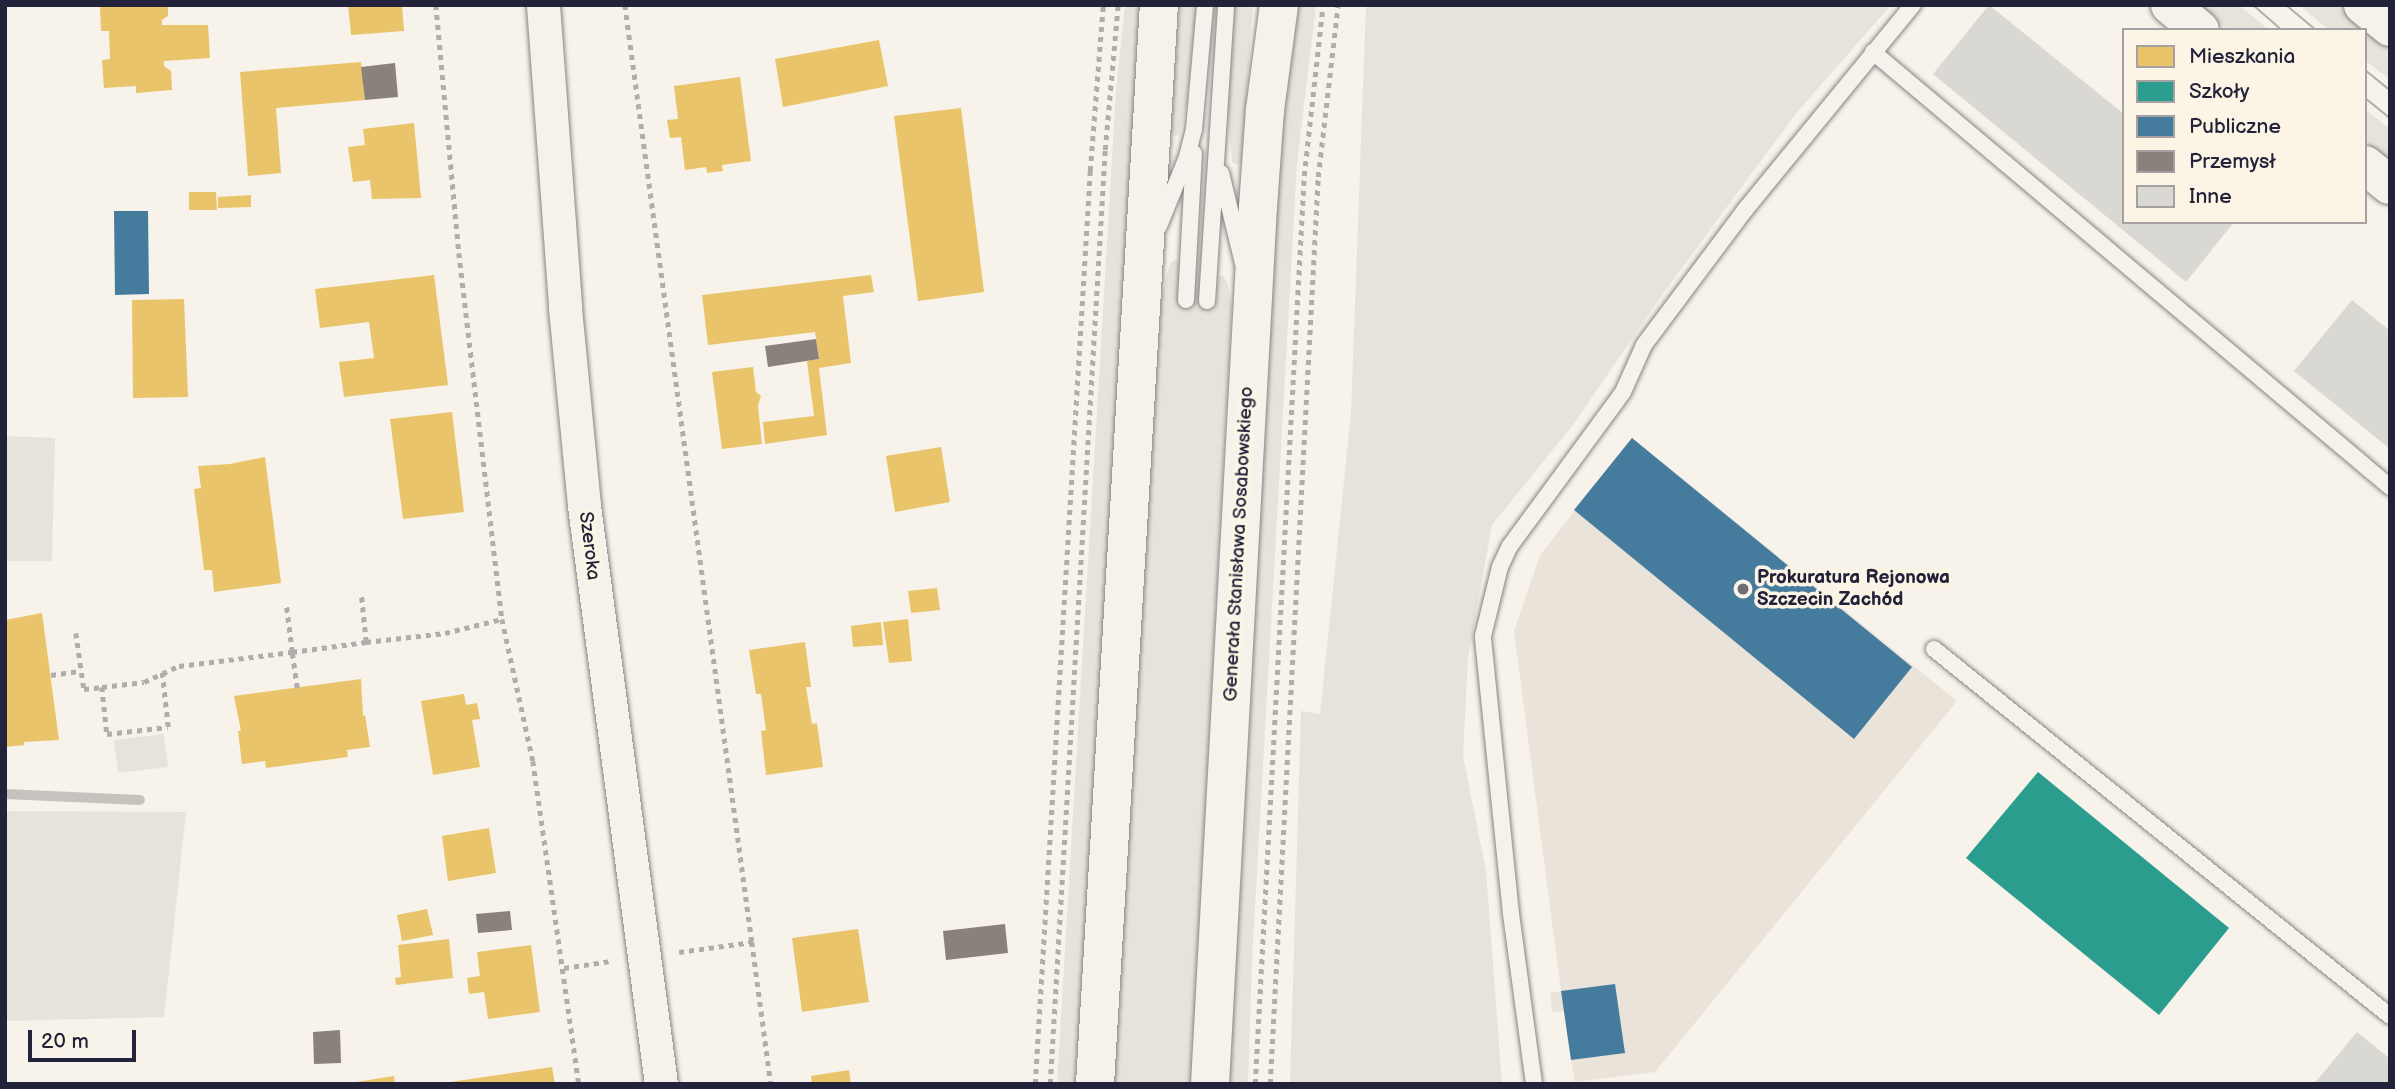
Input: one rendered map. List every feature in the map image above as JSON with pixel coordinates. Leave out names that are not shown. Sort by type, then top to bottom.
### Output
[{"type":"main road","points":[[1095,1084],[1159,5]]},
{"type":"main road","name":"Generała Stanisława Sosabowskiego","points":[[1210,1084],[1262,143],[1279,5]]},
{"type":"main road","points":[[2170,5],[2198,28]]},
{"type":"main road","points":[[2363,5],[2390,27]]},
{"type":"main road","points":[[2367,167],[2390,185]]},
{"type":"street","name":"Szeroka","points":[[543,5],[565,308],[583,493],[661,1084]]},
{"type":"lane","points":[[1186,300],[1205,5]]},
{"type":"lane","points":[[1207,301],[1226,5]]},
{"type":"lane","points":[[1534,1084],[1511,914],[1483,636],[1493,587],[1510,546],[1623,392],[1644,345],[1745,210],[1913,5]]},
{"type":"lane","points":[[1873,52],[2390,487]]},
{"type":"lane","points":[[1141,310],[1150,252],[1191,142],[1198,91]]},
{"type":"lane","points":[[1218,104],[1223,187],[1246,274],[1251,328]]},
{"type":"lane","points":[[1934,649],[2390,1016]]},
{"type":"path","points":[[436,5],[459,253],[502,619],[533,761],[579,1084]]},
{"type":"path","points":[[625,5],[771,1084]]},
{"type":"path","points":[[1035,1084],[1090,171],[1103,5]]},
{"type":"path","points":[[1050,1084],[1105,150],[1118,5]]},
{"type":"path","points":[[1255,1084],[1304,176],[1323,5]]},
{"type":"path","points":[[1269,1084],[1318,177],[1338,5]]},
{"type":"path","points":[[361,594],[366,642]]},
{"type":"path","points":[[286,604],[297,688]]},
{"type":"path","points":[[76,633],[84,690],[144,682],[179,666],[445,633],[502,619]]},
{"type":"path","points":[[51,675],[81,671]]},
{"type":"path","points":[[102,687],[107,734],[168,727],[162,672]]},
{"type":"path","points":[[564,968],[752,942]]},
{"type":"shaded area","points":[[1125,5],[1143,5],[1128,199],[1091,860],[1076,1073],[1074,1084],[1057,1084],[1116,91]]},
{"type":"shaded area","points":[[1179,5],[1197,5],[1187,102],[1180,134],[1173,137],[1170,132]]},
{"type":"shaded area","points":[[1235,5],[1253,5],[1242,160],[1238,165],[1232,162],[1227,104]]},
{"type":"shaded area","points":[[1298,5],[1316,5],[1297,164],[1252,961],[1248,1084],[1229,1084],[1279,162]]},
{"type":"shaded area","points":[[1366,5],[1891,5],[1798,111],[1662,295],[1573,425],[1492,525],[1468,658],[1463,756],[1486,871],[1502,1084],[1290,1084],[1301,711],[1320,714],[1351,413]]},
{"type":"shaded area","points":[[2198,5],[2239,5],[2267,28],[2226,28]]},
{"type":"shaded area","points":[[2299,5],[2337,5],[2365,28],[2327,28]]},
{"type":"shaded area","points":[[2367,29],[2390,48],[2390,80],[2367,62]]},
{"type":"shaded area","points":[[2367,111],[2390,129],[2390,162],[2367,143]]},
{"type":"shaded area","points":[[1176,260],[1180,265],[1178,299],[1215,302],[1219,276],[1224,277],[1228,285],[1232,308],[1191,1084],[1113,1084],[1160,306],[1168,270],[1171,262]]},
{"type":"shaded area","points":[[5,436],[55,438],[52,561],[5,561]]},
{"type":"shaded area","points":[[1632,438],[1957,701],[1655,1072],[1575,1082],[1564,1011],[1552,1012],[1550,993],[1561,991],[1514,631],[1540,555]]},
{"type":"shaded area","points":[[164,734],[168,767],[118,773],[114,740]]},
{"type":"shaded area","points":[[5,811],[186,812],[164,1017],[5,1021]]},
{"type":"building: Mieszkania","points":[[100,5],[168,5],[168,16],[162,20],[162,25],[208,25],[210,58],[164,61],[164,66],[171,71],[172,90],[136,93],[136,86],[104,88],[102,60],[110,59],[109,31],[101,31]]},
{"type":"building: Mieszkania","points":[[348,5],[402,5],[404,31],[351,35]]},
{"type":"building: Mieszkania","points":[[879,40],[888,86],[783,107],[775,59]]},
{"type":"building: Mieszkania","points":[[361,62],[365,100],[276,108],[281,173],[248,176],[240,72]]},
{"type":"building: Mieszkania","points":[[740,77],[751,161],[722,165],[723,171],[707,173],[706,167],[685,170],[681,137],[670,138],[667,120],[678,119],[674,86]]},
{"type":"building: Mieszkania","points":[[961,108],[984,292],[918,301],[894,116]]},
{"type":"building: Mieszkania","points":[[414,123],[421,198],[372,199],[370,180],[353,182],[348,147],[365,145],[363,129]]},
{"type":"building: Mieszkania","points":[[189,192],[216,192],[217,210],[189,210]]},
{"type":"building: Mieszkania","points":[[251,195],[251,207],[218,208],[218,197]]},
{"type":"building: Mieszkania","points":[[434,275],[448,385],[344,397],[339,362],[374,358],[369,322],[320,328],[315,289]]},
{"type":"building: Mieszkania","points":[[871,275],[874,292],[843,296],[851,363],[819,368],[827,435],[765,444],[763,422],[814,416],[807,361],[819,359],[815,332],[708,345],[702,295]]},
{"type":"building: Mieszkania","points":[[184,299],[188,397],[133,398],[132,300]]},
{"type":"building: Mieszkania","points":[[753,367],[756,392],[761,396],[758,406],[762,444],[722,449],[712,372]]},
{"type":"building: Mieszkania","points":[[452,412],[464,512],[403,519],[390,419]]},
{"type":"building: Mieszkania","points":[[941,447],[950,502],[895,512],[886,456]]},
{"type":"building: Mieszkania","points":[[265,457],[281,583],[214,592],[212,570],[204,570],[194,489],[201,488],[198,466],[230,464]]},
{"type":"building: Mieszkania","points":[[937,588],[940,610],[911,613],[908,591]]},
{"type":"building: Mieszkania","points":[[42,613],[59,740],[24,742],[24,745],[5,747],[5,620]]},
{"type":"building: Mieszkania","points":[[908,619],[912,661],[889,663],[883,622]]},
{"type":"building: Mieszkania","points":[[881,622],[883,645],[853,647],[851,626]]},
{"type":"building: Mieszkania","points":[[805,642],[811,687],[806,687],[812,724],[817,723],[823,767],[766,775],[761,731],[766,730],[761,694],[756,694],[749,650]]},
{"type":"building: Mieszkania","points":[[361,679],[363,716],[365,715],[370,747],[347,750],[348,757],[266,768],[265,761],[242,764],[238,731],[241,731],[234,696]]},
{"type":"building: Mieszkania","points":[[464,694],[466,705],[477,703],[480,719],[472,720],[480,767],[433,775],[421,701]]},
{"type":"building: Mieszkania","points":[[489,828],[496,873],[448,881],[442,836]]},
{"type":"building: Mieszkania","points":[[427,909],[433,935],[402,941],[397,915]]},
{"type":"building: Mieszkania","points":[[858,929],[869,1002],[802,1012],[792,938]]},
{"type":"building: Mieszkania","points":[[449,939],[453,978],[396,985],[395,978],[401,977],[398,945]]},
{"type":"building: Mieszkania","points":[[531,945],[540,1012],[488,1019],[484,992],[469,994],[467,978],[480,976],[477,952]]},
{"type":"building: Mieszkania","points":[[552,1067],[555,1084],[450,1084],[450,1082]]},
{"type":"building: Mieszkania","points":[[849,1070],[851,1084],[812,1084],[811,1076]]},
{"type":"building: Mieszkania","points":[[394,1076],[395,1084],[356,1084],[356,1082]]},
{"type":"building: Szkoły","points":[[2038,772],[2229,928],[2159,1015],[1966,858]]},
{"type":"building: Publiczne","points":[[114,211],[148,211],[149,294],[115,295]]},
{"type":"building: Publiczne","name":"Prokuratura Rejonowa Szczecin Zachód","points":[[1632,438],[1912,667],[1854,739],[1574,510]]},
{"type":"building: Publiczne","points":[[1615,984],[1625,1053],[1571,1060],[1561,991]]},
{"type":"building: Przemysł","points":[[395,63],[398,97],[365,100],[361,67]]},
{"type":"building: Przemysł","points":[[816,339],[819,359],[768,367],[765,346]]},
{"type":"building: Przemysł","points":[[510,911],[512,930],[478,933],[476,914]]},
{"type":"building: Przemysł","points":[[1005,924],[1008,953],[946,960],[943,931]]},
{"type":"building: Przemysł","points":[[340,1030],[341,1063],[314,1064],[313,1032]]},
{"type":"building: Inne","points":[[1989,5],[2122,112],[2122,224],[2232,224],[2186,282],[1933,74]]},
{"type":"building: Inne","points":[[2352,300],[2390,331],[2390,449],[2294,371]]},
{"type":"building: Inne","points":[[2357,1032],[2390,1059],[2390,1084],[2314,1084]]},
{"type":"waterway","points":[[5,794],[140,800]]},
{"type":"tram line","points":[[2253,5],[2280,28]]},
{"type":"tram line","points":[[2286,5],[2314,28]]},
{"type":"tram line","points":[[2367,72],[2390,90]]},
{"type":"tram line","points":[[2367,100],[2390,118]]},
{"type":"place","name":"Prokuratura Rejonowa Szczecin Zachód","points":[[1743,589]]}]
